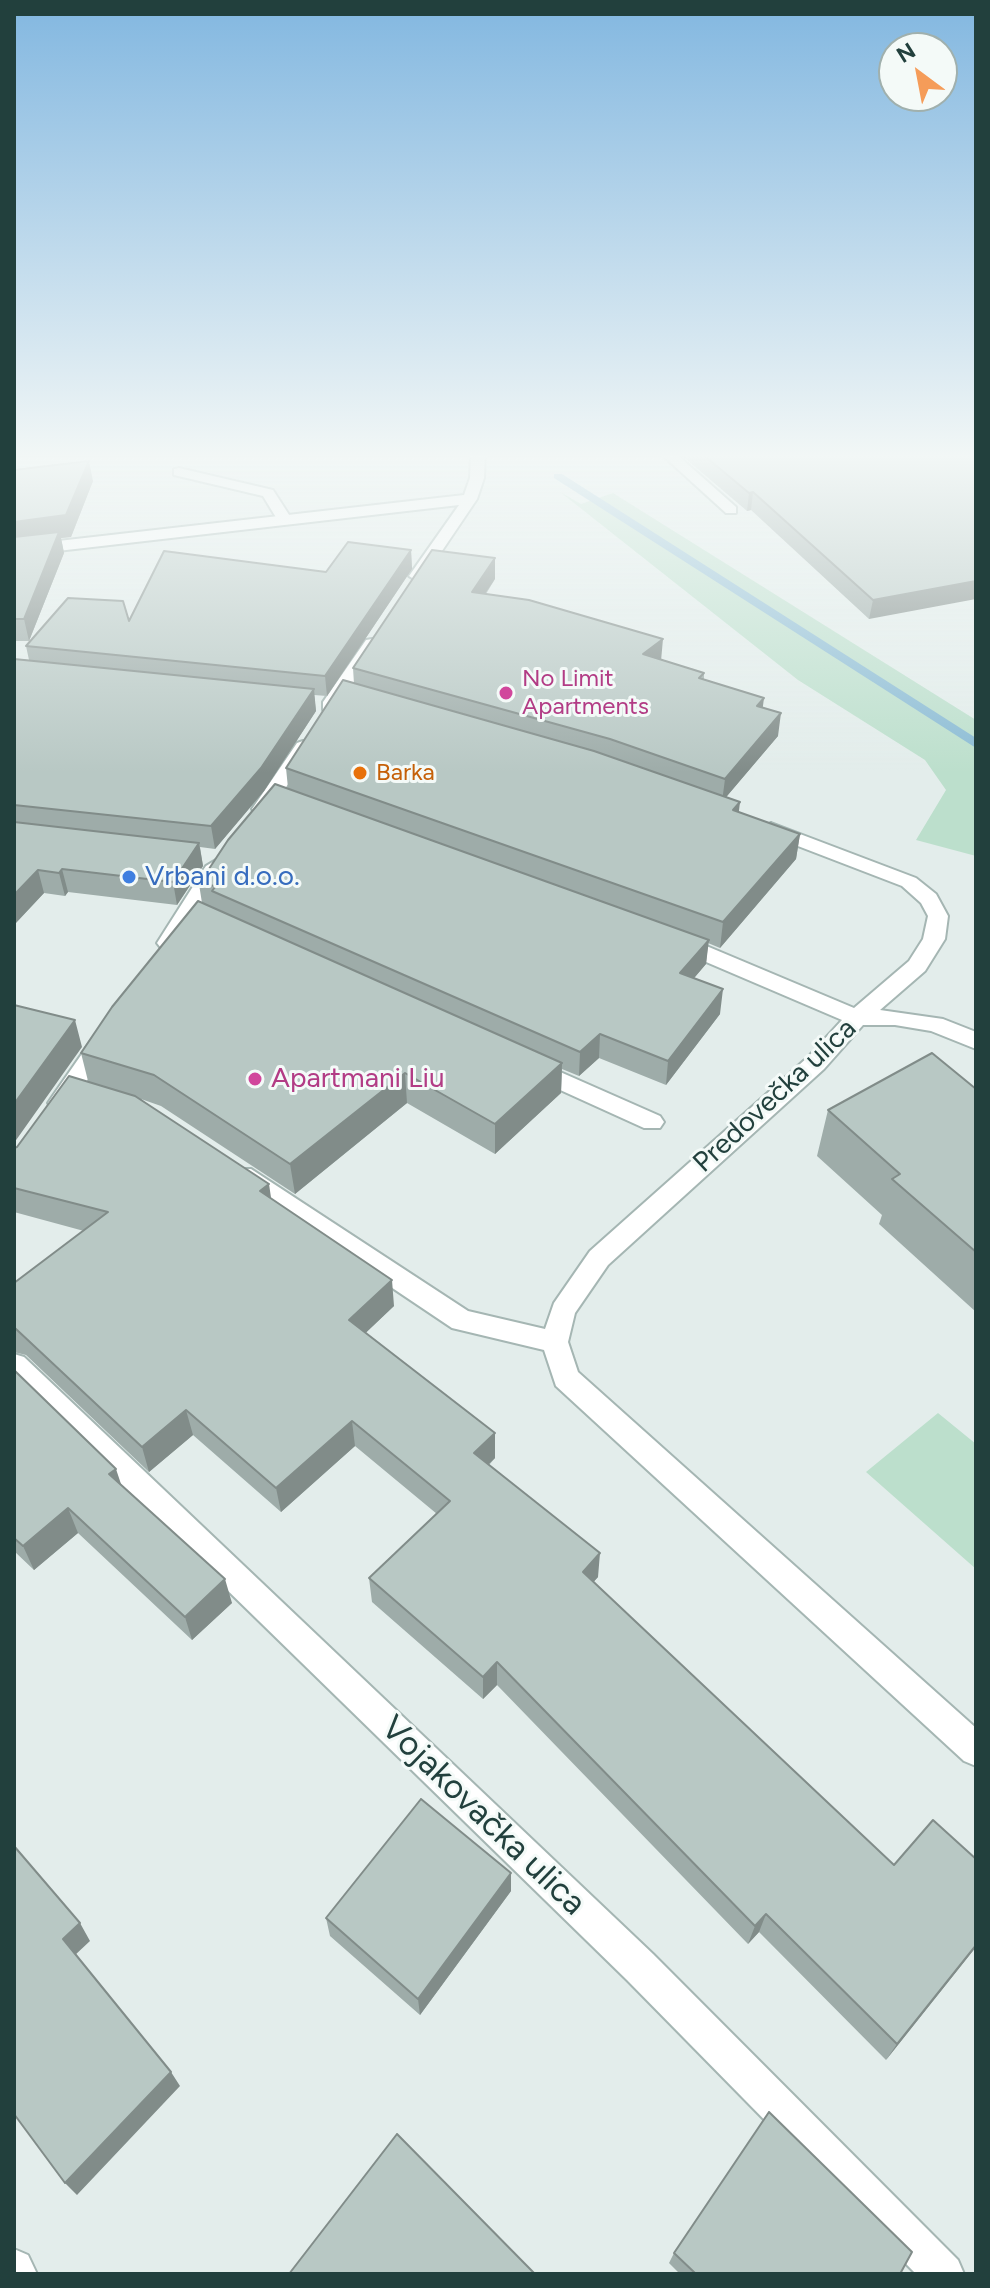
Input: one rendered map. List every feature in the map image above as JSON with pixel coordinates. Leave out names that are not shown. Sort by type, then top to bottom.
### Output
[{"type":"street","points":[[405,594],[430,560]]},
{"type":"street","points":[[247,827],[280,799],[328,708],[380,631]]},
{"type":"street","name":"Predovečka ulica","points":[[555,1342],[563,1310],[599,1258],[816,1063],[857,1018],[917,966],[934,939],[938,916],[929,899],[909,882],[754,822]]},
{"type":"street","points":[[154,963],[195,916],[226,853],[195,856]]},
{"type":"street","points":[[660,935],[857,1018],[895,1017],[935,1024],[976,1041]]},
{"type":"street","points":[[52,1114],[112,1026]]},
{"type":"street","points":[[507,1057],[652,1122]]},
{"type":"street","points":[[70,1089],[97,1097]]},
{"type":"street","points":[[216,1157],[461,1320],[555,1342],[566,1378],[976,1750]]},
{"type":"street","name":"Vojakovačka ulica","points":[[14,1365],[640,1967],[944,2274]]},
{"type":"street","points":[[14,2269],[17,2274]]},
{"type":"green space","points":[[646,560],[720,560],[976,720],[976,856],[916,840],[946,790],[925,760],[798,680]]},
{"type":"green space","points":[[938,1413],[976,1444],[976,1569],[866,1472]]},
{"type":"building","points":[[14,560],[48,560],[24,619],[14,619]]},
{"type":"building","points":[[160,560],[232,560],[326,572],[335,560],[404,560],[325,676],[26,646],[68,598],[123,601],[129,621]]},
{"type":"building","points":[[425,560],[494,560],[472,592],[529,600],[663,639],[643,654],[704,673],[699,678],[764,698],[757,706],[781,713],[725,779],[610,739],[353,668]]},
{"type":"building","points":[[828,560],[976,560],[976,581],[873,600]]},
{"type":"building","points":[[14,659],[314,689],[261,768],[211,826],[14,805]]},
{"type":"building","points":[[343,680],[594,751],[740,802],[733,810],[800,834],[723,922],[286,768]]},
{"type":"building","points":[[275,784],[709,940],[680,973],[723,989],[668,1061],[600,1034],[580,1052],[212,891],[216,886],[199,884],[228,840]]},
{"type":"building","points":[[14,822],[199,843],[173,882],[62,869],[59,873],[38,870],[14,895]]},
{"type":"building","points":[[198,901],[562,1063],[495,1124],[405,1073],[290,1164],[154,1075],[81,1053],[112,1007]]},
{"type":"building","points":[[14,1005],[75,1020],[14,1104]]},
{"type":"building","points":[[932,1053],[976,1089],[976,1252],[892,1179],[900,1174],[828,1110]]},
{"type":"building","points":[[69,1076],[135,1096],[269,1184],[260,1191],[392,1280],[349,1320],[495,1433],[474,1453],[600,1553],[583,1572],[894,1865],[933,1820],[976,1859],[976,1945],[897,2044],[766,1914],[755,1926],[497,1662],[483,1677],[369,1578],[450,1501],[352,1421],[276,1488],[186,1410],[142,1447],[14,1328],[14,1283],[108,1212],[14,1188],[14,1148]]},
{"type":"building","points":[[14,1370],[116,1469],[109,1474],[225,1579],[185,1617],[68,1508],[23,1546],[14,1538]]},
{"type":"building","points":[[421,1799],[511,1873],[418,1999],[326,1918]]},
{"type":"building","points":[[14,1846],[80,1923],[63,1939],[171,2072],[65,2183],[14,2114]]},
{"type":"building","points":[[769,2112],[912,2252],[900,2274],[696,2274],[674,2253]]},
{"type":"building","points":[[397,2134],[535,2274],[289,2274]]},
{"type":"waterway","points":[[689,560],[976,744]]},
{"type":"place","name":"No Limit Apartments","points":[[506,693]]},
{"type":"place","name":"Barka","points":[[360,773]]},
{"type":"place","name":"Vrbani d.o.o.","points":[[129,877]]},
{"type":"place","name":"Apartmani Liu","points":[[255,1079]]}]
